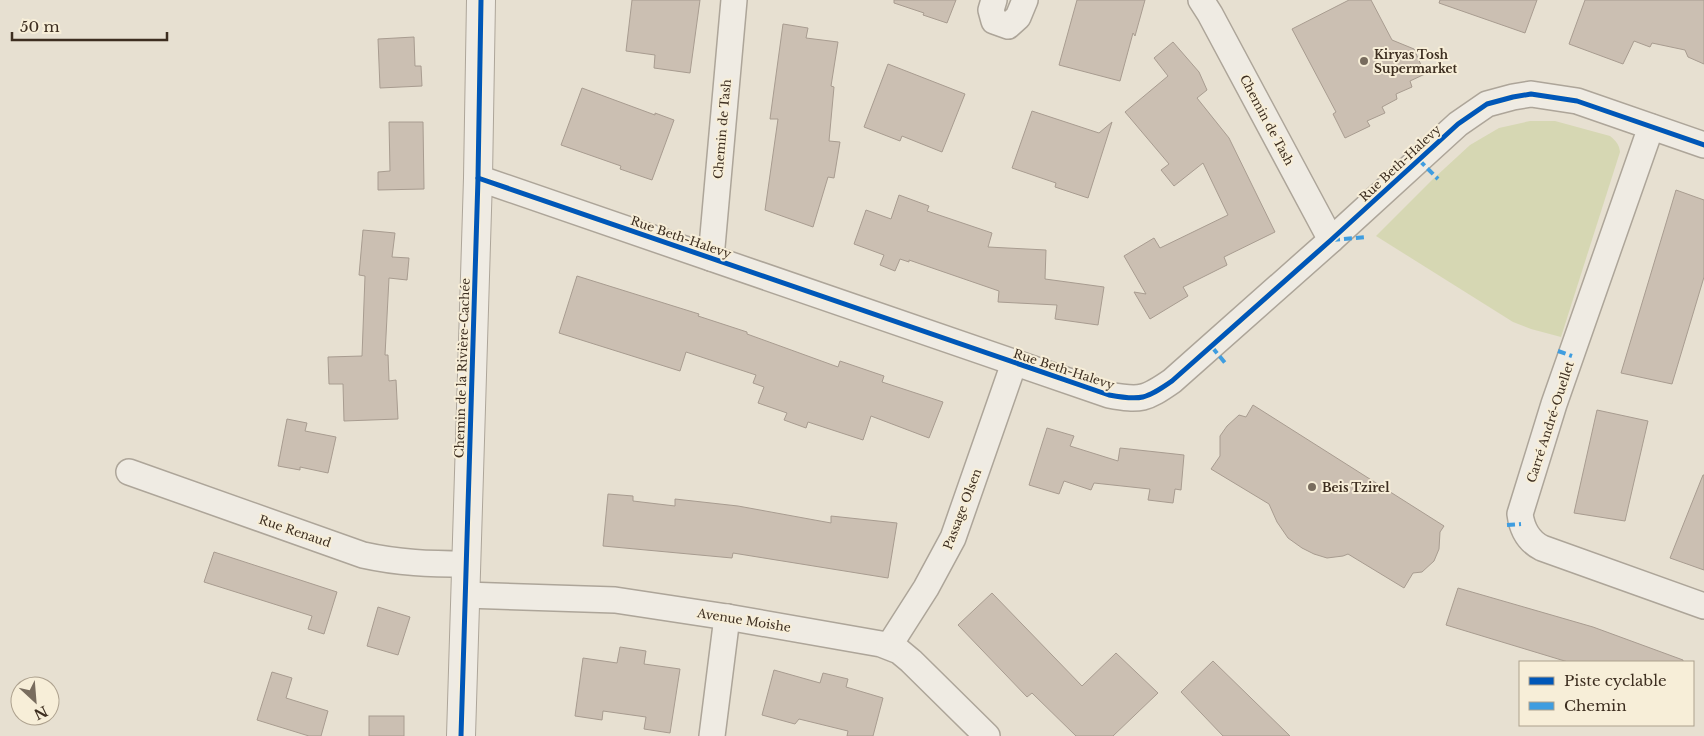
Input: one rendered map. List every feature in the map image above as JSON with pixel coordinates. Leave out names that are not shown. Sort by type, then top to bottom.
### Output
[{"type":"street","name":"Chemin de la Rivière-Cachée","points":[[461,736],[478,178],[481,0]]},
{"type":"street","name":"Chemin de Tash","points":[[711,258],[734,0]]},
{"type":"street","points":[[994,0],[991,10],[994,21],[1008,26],[1018,17],[1025,0]]},
{"type":"street","name":"Chemin de Tash","points":[[1201,0],[1332,240]]},
{"type":"street","name":"Rue Beth-Halevy","points":[[478,178],[1014,363],[1110,395],[1130,399],[1143,398],[1155,393],[1172,381],[1332,240],[1458,124],[1486,104],[1531,94],[1546,95],[1577,101],[1704,145]]},
{"type":"street","name":"Carré André-Ouellet","points":[[1651,127],[1554,404],[1520,514],[1525,533],[1532,543],[1537,546],[1704,606]]},
{"type":"street","name":"Passage Olsen","points":[[889,646],[926,588],[953,538],[1014,363]]},
{"type":"street","name":"Rue Renaud","points":[[129,472],[363,555],[411,564],[466,564]]},
{"type":"street","name":"Avenue Moishe","points":[[465,596],[615,600],[860,639],[889,646],[899,651],[911,661],[987,736]]},
{"type":"street","points":[[713,735],[727,617]]},
{"type":"green space","points":[[1530,121],[1555,121],[1610,136],[1617,143],[1620,152],[1561,337],[1513,322],[1376,236],[1470,145],[1499,128]]},
{"type":"building","points":[[632,0],[700,0],[690,73],[654,68],[655,55],[626,51]]},
{"type":"building","points":[[894,0],[956,0],[947,23],[894,3]]},
{"type":"building","points":[[1077,0],[1145,0],[1135,36],[1133,33],[1120,81],[1059,65]]},
{"type":"building","name":"Kiryas Tosh Supermarket","points":[[1349,0],[1371,0],[1392,40],[1414,49],[1425,74],[1410,81],[1412,87],[1396,94],[1397,99],[1382,107],[1385,113],[1367,121],[1370,126],[1345,138],[1333,114],[1336,112],[1292,29]]},
{"type":"building","points":[[1440,0],[1537,0],[1525,33],[1439,3]]},
{"type":"building","points":[[1585,0],[1704,0],[1704,64],[1688,57],[1685,50],[1652,43],[1650,47],[1634,41],[1623,64],[1569,44]]},
{"type":"building","points":[[783,24],[808,28],[806,38],[838,42],[831,86],[834,87],[829,141],[840,142],[834,178],[828,177],[813,227],[765,210],[778,119],[770,119]]},
{"type":"building","points":[[414,37],[415,66],[421,66],[422,86],[380,88],[378,39]]},
{"type":"building","points":[[1173,42],[1199,72],[1207,90],[1197,98],[1229,138],[1275,232],[1224,257],[1227,265],[1183,287],[1188,296],[1150,319],[1134,292],[1146,294],[1124,256],[1154,238],[1160,248],[1228,215],[1203,163],[1174,186],[1161,170],[1169,164],[1125,112],[1168,76],[1154,58]]},
{"type":"building","points":[[888,64],[965,94],[942,152],[902,136],[900,141],[864,127]]},
{"type":"building","points":[[582,88],[655,115],[655,113],[674,120],[652,180],[620,169],[621,166],[561,145]]},
{"type":"building","points":[[1032,111],[1099,133],[1112,122],[1088,198],[1055,187],[1056,183],[1012,168]]},
{"type":"building","points":[[389,122],[423,122],[424,189],[378,190],[378,172],[390,171]]},
{"type":"building","points":[[1676,190],[1704,200],[1704,277],[1672,384],[1621,373]]},
{"type":"building","points":[[899,195],[929,206],[927,211],[992,233],[988,247],[1046,250],[1045,279],[1104,287],[1098,325],[1055,319],[1057,305],[998,302],[999,291],[909,260],[909,262],[900,259],[895,271],[880,265],[884,255],[854,244],[866,210],[891,219]]},
{"type":"building","points":[[363,230],[395,233],[392,257],[409,258],[407,280],[389,278],[385,355],[388,355],[389,381],[396,380],[398,419],[344,421],[343,384],[329,384],[328,357],[362,356],[365,276],[359,275]]},
{"type":"building","points":[[577,276],[699,314],[698,316],[747,332],[747,334],[838,367],[840,361],[884,376],[882,382],[943,402],[929,438],[871,416],[863,440],[808,422],[806,428],[784,420],[787,413],[758,403],[764,387],[753,383],[756,375],[686,352],[680,371],[559,333]]},
{"type":"building","name":"Beis Tzirel","points":[[1253,405],[1444,526],[1440,532],[1439,549],[1434,561],[1422,572],[1413,573],[1404,588],[1348,554],[1327,558],[1302,548],[1288,538],[1277,522],[1269,504],[1211,469],[1220,456],[1220,436],[1227,426],[1239,415],[1246,417]]},
{"type":"building","points":[[1597,410],[1648,421],[1625,521],[1574,513]]},
{"type":"building","points":[[287,419],[307,423],[305,431],[336,437],[328,473],[300,467],[300,470],[278,466]]},
{"type":"building","points":[[1047,428],[1074,436],[1070,446],[1118,461],[1120,448],[1184,455],[1181,490],[1175,489],[1173,503],[1148,500],[1150,489],[1094,483],[1091,490],[1064,481],[1059,494],[1029,485]]},
{"type":"building","points":[[1704,475],[1704,570],[1670,558]]},
{"type":"building","points":[[608,494],[633,496],[633,501],[675,506],[675,499],[738,506],[831,523],[831,516],[897,523],[888,578],[733,553],[732,558],[603,546]]},
{"type":"building","points":[[214,552],[337,592],[324,634],[308,629],[312,616],[204,582]]},
{"type":"building","points":[[1458,588],[1593,627],[1683,661],[1565,661],[1446,625]]},
{"type":"building","points":[[992,593],[1082,686],[1116,653],[1158,693],[1113,736],[1076,736],[1032,693],[1027,697],[958,625]]},
{"type":"building","points":[[378,607],[410,617],[398,655],[367,646]]},
{"type":"building","points":[[620,647],[646,651],[644,664],[680,669],[670,733],[644,729],[646,717],[603,711],[602,720],[575,716],[583,658],[617,663]]},
{"type":"building","points":[[1213,661],[1290,736],[1223,736],[1181,692]]},
{"type":"building","points":[[774,670],[820,683],[823,673],[848,679],[846,687],[883,698],[873,736],[847,736],[848,731],[799,719],[795,724],[762,715]]},
{"type":"building","points":[[272,672],[292,678],[286,698],[328,711],[321,736],[309,736],[257,720]]},
{"type":"building","points":[[369,716],[404,716],[404,736],[369,736]]},
{"type":"marked path","points":[[1419,160],[1438,179]]},
{"type":"marked path","points":[[1332,240],[1366,237]]},
{"type":"marked path","points":[[1212,347],[1226,364]]},
{"type":"marked path","points":[[1558,351],[1572,356]]},
{"type":"marked path","points":[[1507,525],[1521,524]]},
{"type":"cycle path","points":[[461,736],[478,178],[481,0]]},
{"type":"cycle path","points":[[478,178],[1109,395],[1136,398],[1156,392],[1172,381],[1458,124],[1487,104],[1531,94],[1577,101],[1704,145]]},
{"type":"place","name":"Kiryas Tosh Supermarket","points":[[1364,61]]},
{"type":"place","name":"Beis Tzirel","points":[[1312,487]]}]
